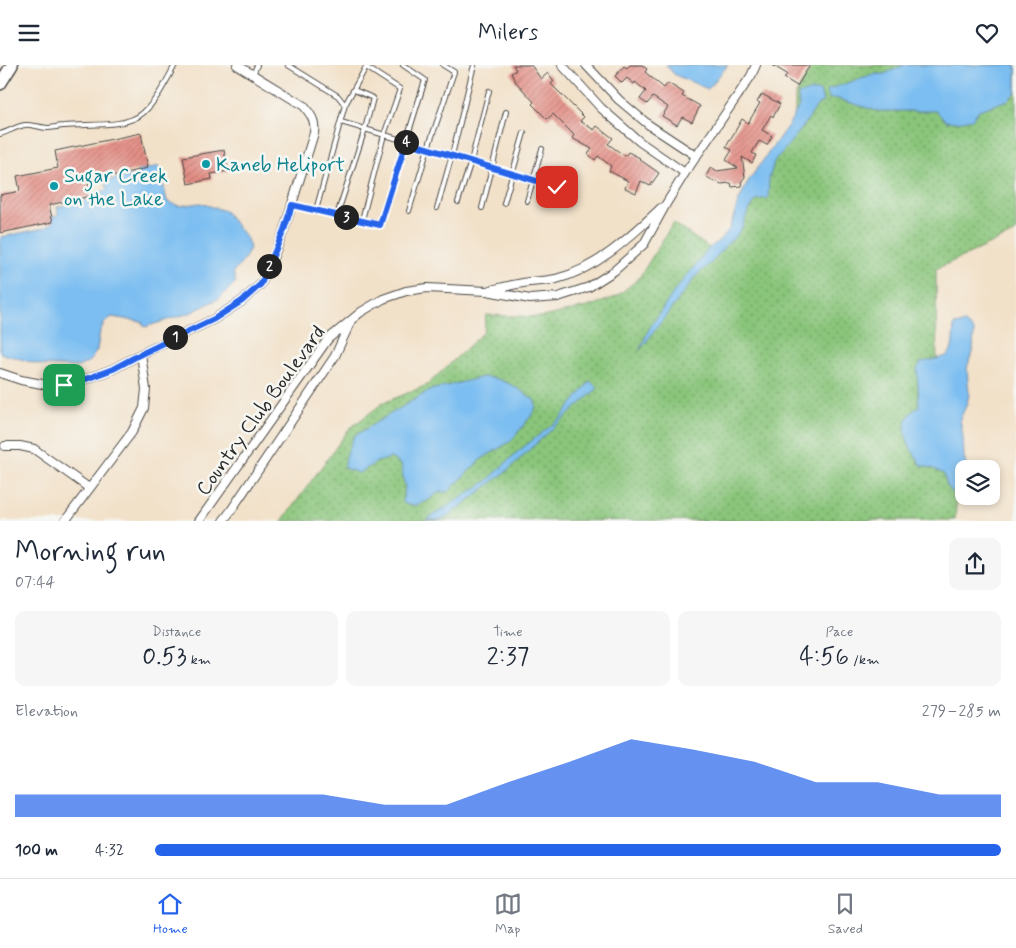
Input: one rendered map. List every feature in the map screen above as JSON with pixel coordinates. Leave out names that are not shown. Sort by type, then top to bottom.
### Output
[{"type":"main road","points":[[0,84],[12,65]]},
{"type":"street","points":[[0,373],[35,383],[64,385],[89,378],[113,369],[214,319],[242,301],[261,284],[284,230],[315,127],[310,113],[296,101],[237,65]]},
{"type":"street","points":[[586,65],[619,100],[650,125],[696,155]]},
{"type":"street","name":"Country Club Boulevard","points":[[199,521],[328,339],[361,312],[383,299],[406,291],[427,288],[487,291],[530,299],[558,297],[589,287],[614,271],[644,245],[696,155],[751,76],[756,65]]},
{"type":"street","points":[[565,66],[601,108],[640,141],[685,173]]},
{"type":"street","name":"Country Club Boulevard","points":[[487,291],[529,282],[556,279],[582,269],[606,255],[636,232],[666,204]]},
{"type":"street","name":"Country Club Boulevard","points":[[223,521],[335,356],[350,321]]},
{"type":"street","points":[[65,521],[132,432],[144,408],[146,389],[141,354]]},
{"type":"street","points":[[5,446],[20,446],[34,449],[89,488]]},
{"type":"lane","points":[[0,134],[22,125],[50,128],[117,123],[131,120],[141,115],[149,107],[159,94],[175,65]]},
{"type":"lane","points":[[253,75],[258,65]]},
{"type":"lane","points":[[288,65],[338,96],[345,105]]},
{"type":"lane","points":[[292,205],[380,225],[425,80],[403,65]]},
{"type":"lane","points":[[410,211],[428,148],[454,72],[443,65]]},
{"type":"lane","points":[[436,208],[452,155],[474,65]]},
{"type":"lane","points":[[316,210],[345,105],[367,66],[400,89],[384,135],[362,220]]},
{"type":"lane","points":[[337,215],[374,98],[354,90]]},
{"type":"lane","points":[[458,201],[471,161],[489,91]]},
{"type":"lane","points":[[482,208],[506,112]]},
{"type":"lane","points":[[341,122],[557,187]]},
{"type":"lane","points":[[504,203],[524,133]]},
{"type":"lane","points":[[527,201],[542,149]]},
{"type":"green space","points":[[813,65],[1016,65],[1016,232],[936,269],[937,377],[955,467],[955,520],[282,521],[350,428],[383,403],[427,385],[484,332],[486,315],[541,317],[587,307],[616,297],[639,278],[673,223],[714,251],[736,228],[795,118],[795,96]]},
{"type":"water","points":[[666,65],[728,65],[708,89],[675,75]]},
{"type":"water","points":[[904,65],[1016,65],[1016,92],[1008,100],[979,110],[972,119],[957,122],[946,121],[936,111],[877,111],[835,98],[829,99],[827,90],[873,74],[884,74]]},
{"type":"water","points":[[808,91],[820,91],[823,102],[818,104],[803,127],[774,162],[769,179],[768,198],[756,200],[736,236],[697,275],[639,351],[649,329],[675,290],[705,252],[723,237],[730,228],[738,202],[749,180],[789,124],[799,106],[798,95]]},
{"type":"water","points":[[159,166],[167,201],[179,206],[200,203],[225,211],[247,239],[250,248],[243,261],[233,272],[236,282],[220,298],[190,313],[145,327],[142,322],[112,317],[105,322],[100,331],[97,350],[90,361],[78,367],[41,365],[0,353],[1,237],[44,228],[51,224],[50,217],[58,215],[57,207],[82,202],[91,198],[90,194],[107,190],[105,181],[138,174],[138,171]]},
{"type":"water","points":[[965,323],[974,331],[973,349],[967,368],[969,394],[967,404],[960,419],[965,460],[955,460],[955,494],[947,486],[944,474],[921,465],[908,442],[905,429],[908,417],[919,406],[917,369],[921,362],[949,354],[953,344],[954,325]]},
{"type":"water","points":[[483,377],[504,381],[517,388],[535,401],[536,407],[511,441],[480,460],[448,492],[439,492],[418,505],[408,505],[402,502],[405,488],[401,465],[391,458],[377,462],[359,473],[344,468],[347,453],[354,436],[430,390]]},
{"type":"water","points":[[590,381],[598,388],[508,470],[447,517],[439,520],[426,520],[487,481],[516,453],[561,418]]},
{"type":"building","points":[[513,65],[531,65],[541,79],[548,73],[554,81],[551,84],[584,117],[580,121],[594,130],[597,126],[613,138],[608,144],[625,156],[628,152],[640,158],[659,173],[650,186],[641,181],[636,193],[625,188],[628,181],[609,171],[611,166],[598,156],[595,160],[588,154],[592,149],[572,138],[574,135],[553,114],[547,119],[532,104],[534,102],[515,81],[511,73],[516,70]]},
{"type":"building","points":[[630,65],[642,65],[647,69],[645,72],[664,88],[668,83],[684,93],[682,96],[700,106],[692,122],[682,117],[677,125],[662,116],[668,107],[653,97],[647,104],[640,99],[646,91],[627,78],[622,83],[615,76],[624,66],[627,68]]},
{"type":"building","points":[[772,65],[810,65],[797,86],[784,78],[787,74]]},
{"type":"building","points":[[762,94],[780,104],[773,117],[771,115],[762,130],[772,136],[767,145],[759,141],[752,153],[756,155],[752,163],[742,157],[745,177],[741,182],[742,186],[732,187],[731,183],[721,184],[716,181],[714,182],[706,176],[711,167],[717,171],[738,168],[726,160],[732,150],[726,147],[742,119],[748,123],[760,103],[757,102]]},
{"type":"building","name":"Sugar Creek on the Lake","points":[[141,133],[148,168],[88,181],[91,196],[49,205],[53,222],[0,233],[0,195],[20,191],[17,176],[58,168],[55,151]]},
{"type":"building","name":"Kaneb Heliport","points":[[224,150],[228,171],[211,174],[212,179],[188,184],[183,157]]},
{"type":"place","name":"Kaneb Heliport","points":[[206,164]]},
{"type":"place","name":"Sugar Creek on the Lake","points":[[54,186]]},
{"type":"route","points":[[64,385],[113,369],[214,319],[242,301],[261,284],[273,259],[292,205],[380,225],[406,142],[557,187]]}]
